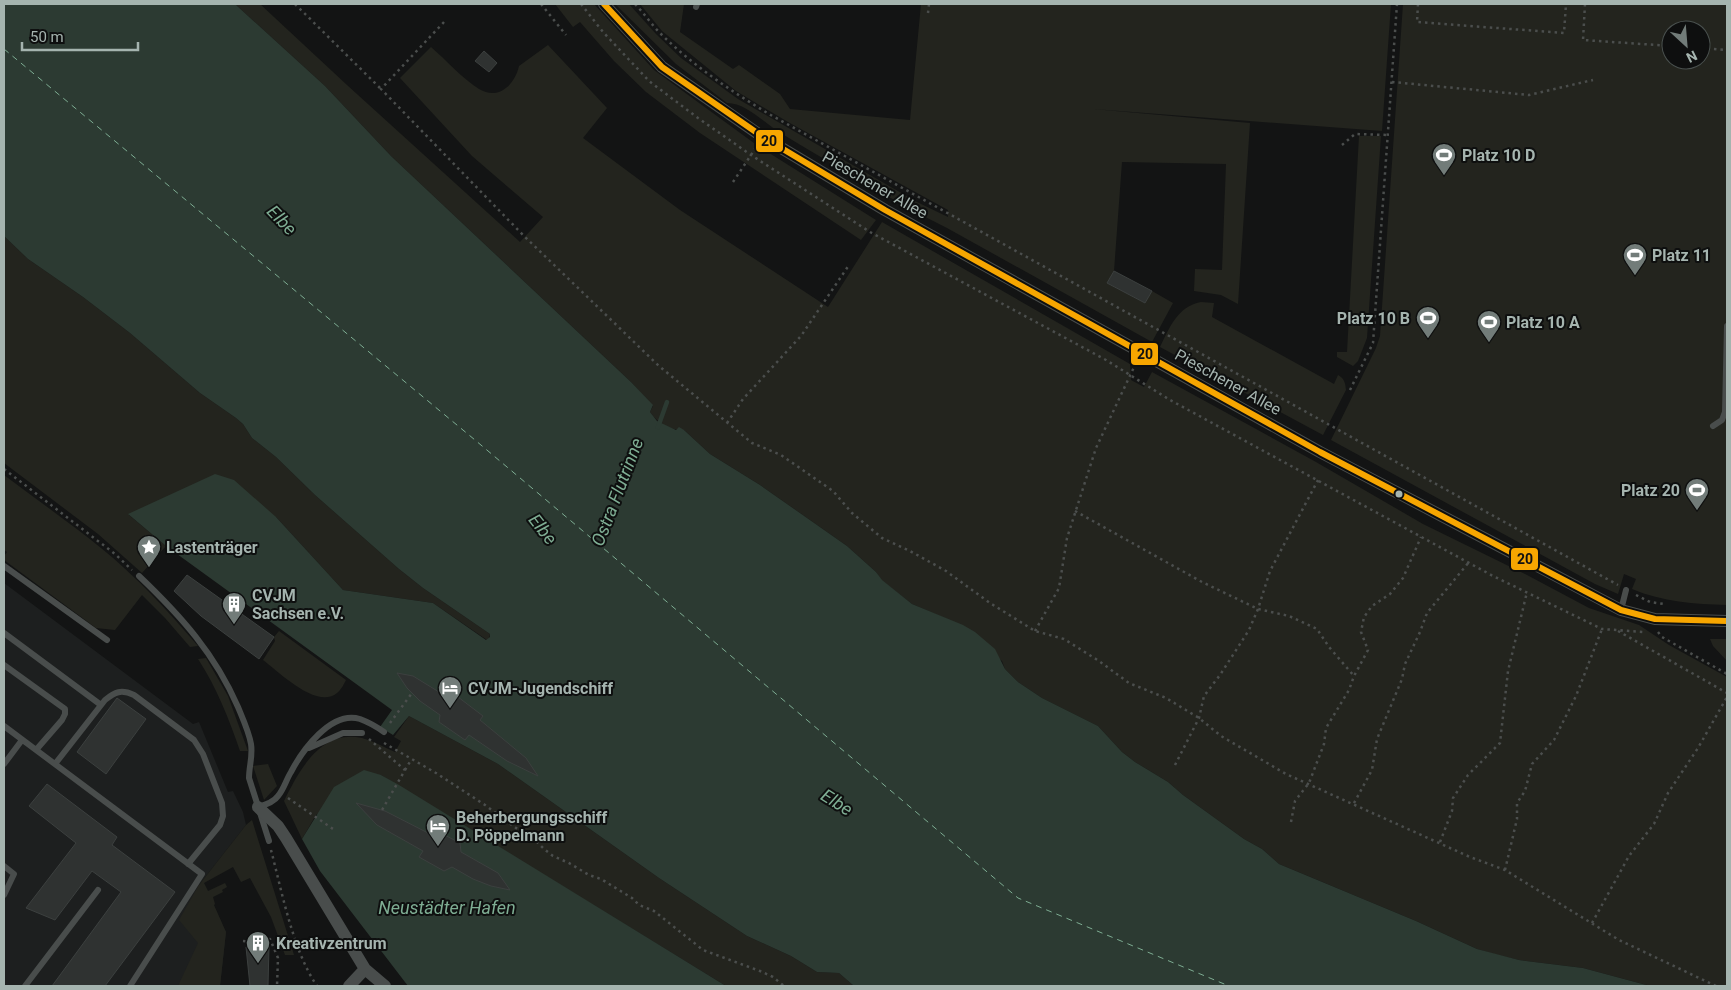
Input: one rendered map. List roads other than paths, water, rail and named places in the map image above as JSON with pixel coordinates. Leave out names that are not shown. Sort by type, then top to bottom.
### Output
[{"type":"street","name":"Pieschener Allee","points":[[604,4],[662,67],[763,137],[884,210],[1399,494],[1621,610],[1655,619],[1727,621]]},
{"type":"street","points":[[258,808],[278,826],[286,838],[365,969],[385,986]]},
{"type":"street","points":[[349,986],[365,969]]},
{"type":"lane","points":[[1713,426],[1722,420],[1725,412],[1727,326]]},
{"type":"lane","points":[[4,566],[108,640]]},
{"type":"lane","points":[[139,576],[172,607],[207,649],[229,687],[251,742],[253,756],[249,767],[249,778],[269,841]]},
{"type":"lane","points":[[1621,610],[1626,590]]},
{"type":"lane","points":[[4,633],[102,705]]},
{"type":"lane","points":[[4,665],[65,709],[62,720],[36,750]]},
{"type":"lane","points":[[55,764],[102,705],[113,694],[120,691],[134,695],[186,732],[203,754],[222,803],[223,816],[220,825],[188,864]]},
{"type":"lane","points":[[258,808],[274,800],[281,792],[291,771],[306,749],[316,736],[329,726],[343,719],[359,719],[384,732]]},
{"type":"lane","points":[[4,726],[202,874],[130,986]]},
{"type":"lane","points":[[306,749],[343,733],[362,734]]},
{"type":"lane","points":[[4,764],[22,740]]},
{"type":"lane","points":[[4,866],[14,874],[4,895]]},
{"type":"lane","points":[[25,986],[98,890]]},
{"type":"water","name":"Elbe","points":[[4,4],[235,4],[325,86],[391,156],[631,382],[653,405],[650,412],[657,421],[676,430],[679,427],[684,430],[710,454],[760,485],[847,546],[876,572],[882,580],[912,604],[963,625],[975,632],[995,649],[1005,669],[1018,682],[1042,698],[1098,726],[1122,752],[1135,762],[1168,782],[1244,839],[1262,849],[1279,864],[1416,921],[1477,949],[1519,960],[1583,968],[1650,986],[854,986],[839,973],[817,972],[791,956],[747,936],[659,878],[498,764],[409,716],[393,735],[380,727],[392,710],[166,546],[128,514],[215,474],[234,480],[276,517],[343,590],[433,603],[486,640],[490,637],[490,634],[423,588],[399,569],[315,495],[276,457],[252,438],[243,424],[236,418],[200,393],[130,333],[83,297],[28,259],[4,236]]},
{"type":"water","name":"Neustädter Hafen","points":[[364,770],[381,775],[399,785],[726,986],[408,986],[320,871],[302,839],[334,787]]},
{"type":"waterway","name":"Ostra Flutrinne","points":[[658,427],[667,402]]},
{"type":"place","name":"Platz 10 D","points":[[1444,176]]},
{"type":"place","name":"Platz 11","points":[[1635,276]]},
{"type":"place","name":"Platz 10 B","points":[[1428,339]]},
{"type":"place","name":"Platz 10 A","points":[[1489,343]]},
{"type":"place","name":"Platz 20","points":[[1697,511]]},
{"type":"place","name":"Lastenträger","points":[[149,568]]},
{"type":"place","name":"CVJM Sachsen e.V.","points":[[234,625]]},
{"type":"place","name":"CVJM-Jugendschiff","points":[[450,709]]},
{"type":"place","name":"Beherbergungsschiff D. Pöppelmann","points":[[438,847]]},
{"type":"place","name":"Kreativzentrum","points":[[258,964]]}]
